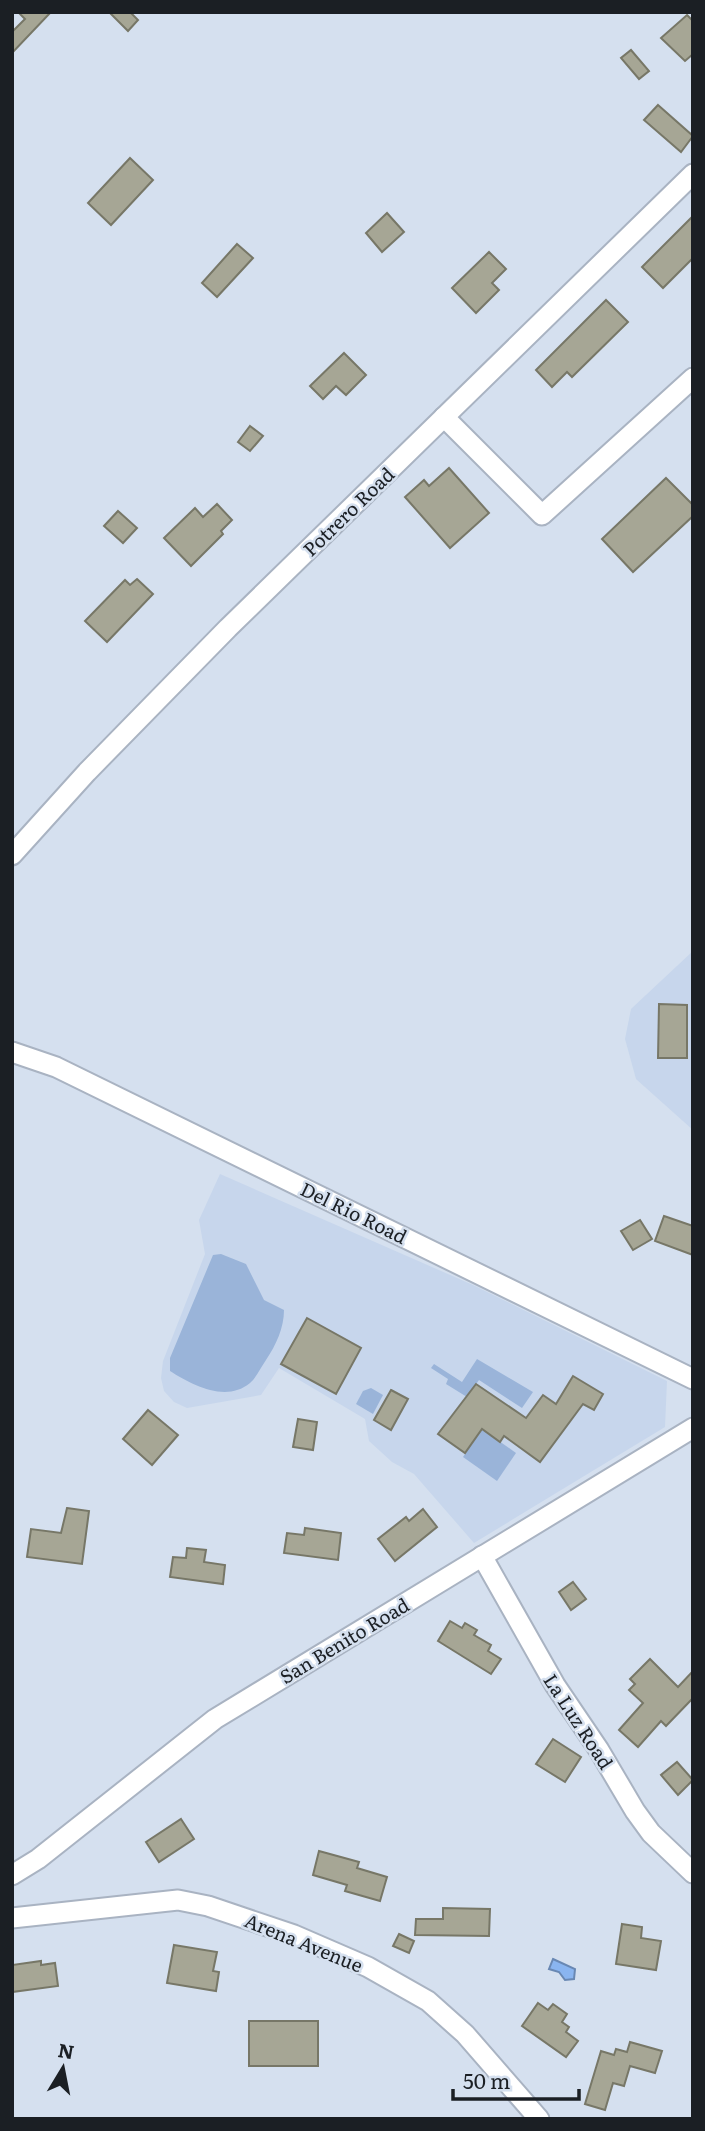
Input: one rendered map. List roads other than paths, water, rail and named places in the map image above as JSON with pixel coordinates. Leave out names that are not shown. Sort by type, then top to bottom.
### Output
[{"type":"street","name":"Potrero Road","points":[[12,855],[87,772],[219,638],[693,174]]},
{"type":"street","points":[[444,417],[542,515],[693,378]]},
{"type":"street","name":"Del Rio Road","points":[[12,1052],[56,1067],[693,1379]]},
{"type":"street","name":"San Benito Road","points":[[12,1875],[38,1859],[93,1812],[215,1719],[693,1428]]},
{"type":"street","name":"La Luz Road","points":[[482,1556],[555,1685],[599,1749],[635,1811],[651,1833],[693,1873]]},
{"type":"street","name":"Arena Avenue","points":[[12,1918],[178,1900],[208,1906],[294,1935],[368,1967],[428,2001],[465,2034],[539,2119]]}]
